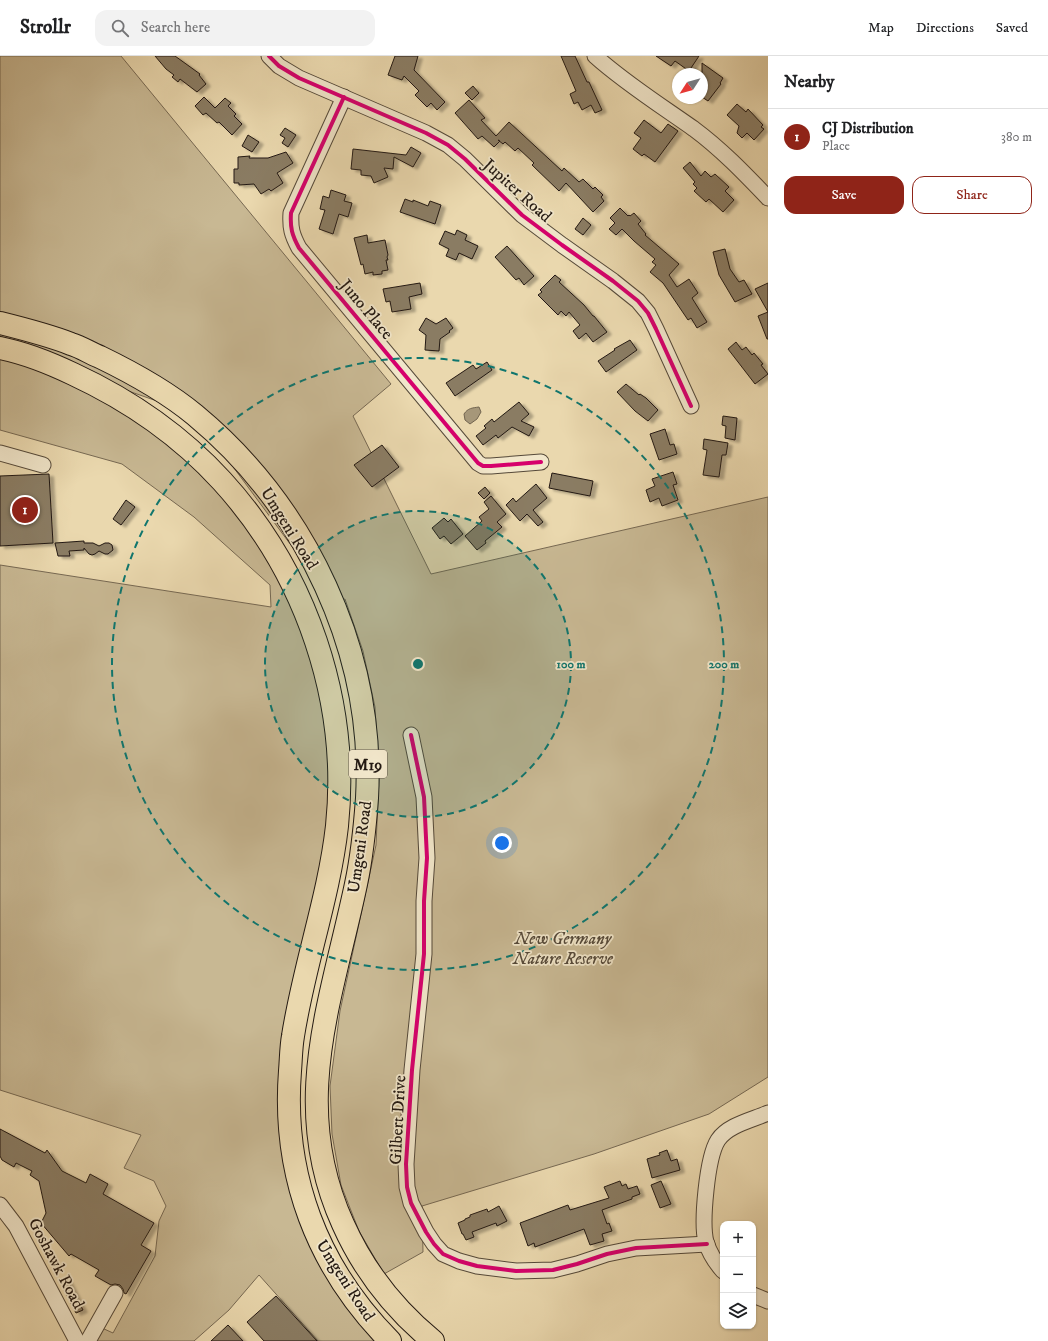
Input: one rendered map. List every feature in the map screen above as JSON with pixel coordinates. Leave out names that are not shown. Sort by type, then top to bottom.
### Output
[{"type":"highway","points":[[0,309],[86,339],[118,356],[149,376],[194,414]]},
{"type":"highway","name":"Umgeni Road","points":[[0,323],[30,330],[74,345],[152,385],[194,414],[229,446],[254,473],[288,517],[304,543],[333,602],[348,643],[357,681],[368,762],[367,798],[357,881],[328,1003],[320,1050],[316,1106],[320,1144],[328,1184],[338,1213],[363,1263],[379,1287],[415,1326],[433,1341]]},
{"type":"highway","name":"Umgeni Road","points":[[4,350],[55,366],[92,383],[129,403],[172,433],[207,464],[257,524],[290,579],[310,625],[330,694],[337,747],[339,789],[337,826],[330,867],[292,1037],[289,1088],[290,1131],[298,1183],[314,1230],[326,1255],[352,1297],[390,1341]]},
{"type":"street","name":"Jupiter Road","points":[[269,56],[279,66],[299,78],[426,133],[448,145],[465,159],[522,215],[638,301],[648,313],[691,406]]},
{"type":"street","points":[[594,56],[614,73],[694,130],[733,161],[768,198]]},
{"type":"street","name":"Juno Place","points":[[344,97],[291,213],[290,226],[299,248],[478,463],[483,466],[491,466],[542,462]]},
{"type":"street","points":[[0,453],[43,465]]},
{"type":"street","name":"Gilbert Drive","points":[[411,735],[424,797],[427,858],[424,901],[424,954],[412,1070],[406,1164],[407,1187],[411,1203],[426,1232],[443,1254],[459,1261],[477,1266],[516,1271],[553,1270],[607,1254],[636,1248],[706,1244]]},
{"type":"street","points":[[720,1268],[706,1244],[704,1233],[704,1215],[713,1150],[718,1140],[735,1126],[768,1113]]},
{"type":"street","name":"Goshawk Road","points":[[1,1206],[16,1226],[77,1341]]},
{"type":"street","points":[[88,1341],[115,1293]]},
{"type":"street","points":[[756,1296],[768,1301]]},
{"type":"green space","name":"New Germany Nature Reserve","points":[[0,56],[121,56],[391,384],[353,416],[431,574],[768,497],[768,1077],[709,1114],[594,1154],[422,1206],[423,1252],[384,1274],[359,1231],[341,1185],[332,1134],[330,1086],[340,1011],[376,845],[379,778],[375,707],[363,651],[345,599],[333,602],[194,414],[0,346]]},
{"type":"green space","points":[[0,351],[56,369],[206,466],[302,607],[339,789],[291,1039],[298,1184],[388,1341],[318,1341],[259,1275],[229,1310],[194,1341],[93,1341],[102,1328],[113,1333],[155,1256],[159,1221],[166,1206],[154,1181],[124,1168],[141,1135],[0,1090],[0,565],[271,607],[270,585],[194,517],[122,464],[0,430]]},
{"type":"shaded area","points":[[479,407],[481,412],[477,419],[470,424],[465,420],[464,414],[469,409]]},
{"type":"building","points":[[155,56],[175,56],[200,74],[199,75],[206,84],[197,92],[180,79],[178,82],[172,77],[174,75],[166,69]]},
{"type":"building","points":[[395,56],[418,56],[414,70],[445,102],[437,110],[431,103],[427,107],[415,95],[419,91],[404,76],[402,80],[388,75]]},
{"type":"building","points":[[561,56],[575,56],[602,110],[595,113],[591,105],[582,110],[578,102],[574,104],[570,94],[576,91]]},
{"type":"building","points":[[656,56],[699,56],[691,68],[685,68],[675,61],[671,66]]},
{"type":"building","points":[[702,63],[723,78],[720,83],[721,84],[708,101],[708,68],[702,68]]},
{"type":"building","points":[[473,86],[479,93],[472,100],[465,93]]},
{"type":"building","points":[[204,97],[215,108],[225,98],[231,103],[228,106],[236,114],[234,116],[242,124],[232,135],[219,122],[217,123],[206,113],[203,115],[195,106]]},
{"type":"building","points":[[469,100],[485,118],[481,120],[496,136],[509,122],[562,171],[564,168],[579,182],[583,179],[593,189],[595,187],[603,195],[601,197],[604,201],[593,212],[566,183],[559,191],[532,165],[534,163],[518,148],[515,151],[505,142],[503,144],[500,141],[494,147],[482,136],[478,139],[455,113]]},
{"type":"building","points":[[737,104],[746,112],[748,109],[763,125],[761,127],[764,129],[754,140],[747,133],[742,138],[737,133],[739,126],[727,115]]},
{"type":"building","points":[[644,120],[661,133],[668,124],[678,131],[655,162],[644,154],[642,156],[633,149],[641,138],[634,133]]},
{"type":"building","points":[[285,128],[296,135],[288,147],[282,143],[285,138],[280,135]]},
{"type":"building","points":[[248,135],[259,142],[252,152],[242,146]]},
{"type":"building","points":[[411,147],[421,153],[413,167],[394,157],[393,169],[384,168],[388,177],[374,183],[371,176],[361,175],[361,170],[351,169],[353,149],[406,155]]},
{"type":"building","points":[[286,152],[293,163],[277,173],[283,183],[271,191],[269,189],[261,194],[254,184],[239,185],[239,183],[234,183],[234,169],[238,169],[238,157],[250,156],[249,158],[268,158]]},
{"type":"building","points":[[690,162],[701,176],[705,171],[711,177],[715,174],[729,187],[725,191],[734,200],[723,212],[709,199],[706,202],[694,191],[697,188],[693,184],[695,182],[683,168]]},
{"type":"building","points":[[331,190],[346,195],[344,201],[352,203],[348,217],[339,214],[333,234],[319,229],[325,210],[320,209],[323,196],[329,198]]},
{"type":"building","points":[[405,199],[413,202],[413,200],[428,206],[430,201],[441,205],[435,224],[400,212]]},
{"type":"building","points":[[620,208],[628,216],[634,213],[641,221],[638,224],[646,234],[645,235],[679,264],[669,275],[677,287],[689,279],[698,293],[692,298],[707,322],[697,328],[691,318],[688,320],[663,283],[650,272],[656,265],[652,262],[655,259],[622,229],[616,235],[609,229],[615,223],[610,218]]},
{"type":"building","points":[[583,218],[591,225],[583,235],[575,229]]},
{"type":"building","points":[[457,230],[467,235],[465,240],[478,246],[472,259],[459,253],[456,260],[446,256],[449,249],[439,244],[445,231],[455,235]]},
{"type":"building","points":[[367,235],[368,243],[385,240],[388,255],[388,260],[386,260],[388,270],[382,271],[382,274],[373,275],[373,272],[365,274],[363,264],[361,265],[354,238]]},
{"type":"building","points":[[507,246],[534,276],[524,285],[519,278],[516,280],[495,257]]},
{"type":"building","points":[[725,249],[730,269],[739,282],[744,280],[752,294],[735,302],[719,275],[713,252]]},
{"type":"building","points":[[555,275],[561,280],[559,282],[584,305],[607,332],[593,342],[586,333],[579,339],[573,331],[580,325],[569,312],[566,316],[561,311],[558,315],[538,295],[542,292],[540,290]]},
{"type":"building","points":[[420,283],[422,294],[409,297],[411,309],[392,312],[390,301],[386,302],[383,289]]},
{"type":"building","points":[[768,283],[768,312],[755,289]]},
{"type":"building","points":[[768,312],[768,339],[767,339],[758,316]]},
{"type":"building","points":[[426,318],[436,324],[446,318],[453,328],[440,339],[439,351],[425,350],[426,335],[419,330]]},
{"type":"building","points":[[630,340],[637,350],[606,372],[598,361],[615,350],[614,349]]},
{"type":"building","points":[[736,342],[742,350],[746,347],[752,355],[754,353],[763,364],[761,365],[768,374],[755,384],[728,349]]},
{"type":"building","points":[[487,362],[492,370],[455,396],[446,383],[473,365],[476,369]]},
{"type":"building","points":[[626,384],[639,395],[640,394],[646,398],[658,410],[648,421],[635,411],[617,392]]},
{"type":"building","points":[[519,402],[529,414],[521,421],[534,427],[529,436],[512,427],[498,438],[496,435],[483,445],[476,436],[486,428],[484,426],[492,419],[494,422]]},
{"type":"building","points":[[723,416],[737,418],[735,440],[725,438],[726,426],[722,425]]},
{"type":"building","points":[[665,429],[670,445],[674,444],[677,454],[659,460],[650,434]]},
{"type":"building","points":[[704,439],[728,443],[726,455],[722,455],[719,477],[703,475],[707,450],[703,449]]},
{"type":"building","points":[[382,445],[399,467],[372,487],[354,465]]},
{"type":"building","points":[[673,472],[677,484],[673,485],[678,500],[662,506],[659,498],[650,502],[646,490],[655,486],[652,479]]},
{"type":"building","points":[[552,473],[593,481],[590,496],[549,488]]},
{"type":"building","points":[[49,474],[53,543],[0,546],[0,476]]},
{"type":"building","points":[[536,484],[547,498],[533,510],[543,522],[538,526],[527,514],[520,521],[506,505],[513,498],[516,502]]},
{"type":"building","points":[[485,487],[490,493],[484,499],[478,493]]},
{"type":"building","points":[[491,496],[506,514],[497,522],[502,527],[485,541],[486,543],[477,550],[465,536],[482,521],[479,517],[489,509],[484,502]]},
{"type":"building","points":[[126,500],[135,507],[121,525],[113,519]]},
{"type":"building","points":[[444,518],[448,522],[451,519],[463,534],[451,544],[444,536],[440,539],[432,528]]},
{"type":"building","points":[[84,541],[84,543],[93,543],[99,546],[109,543],[112,545],[113,550],[108,554],[99,551],[92,555],[89,554],[84,548],[84,550],[69,551],[70,556],[58,556],[55,543]]},
{"type":"building","points":[[0,1129],[45,1153],[47,1150],[62,1171],[86,1183],[90,1174],[108,1184],[103,1194],[154,1223],[141,1245],[151,1251],[126,1294],[120,1285],[111,1285],[95,1276],[99,1270],[71,1254],[69,1256],[41,1223],[46,1213],[39,1181],[30,1175],[32,1171],[16,1163],[14,1167],[2,1160],[0,1156]]},
{"type":"building","points":[[667,1150],[671,1161],[677,1159],[680,1170],[652,1178],[647,1159],[660,1155],[659,1153]]},
{"type":"building","points":[[620,1181],[622,1186],[626,1184],[628,1189],[637,1186],[640,1194],[632,1197],[632,1199],[602,1210],[607,1224],[609,1223],[612,1231],[602,1234],[604,1241],[590,1245],[584,1229],[535,1247],[534,1243],[528,1246],[520,1223],[568,1205],[570,1210],[609,1198],[604,1187]]},
{"type":"building","points":[[661,1181],[671,1204],[660,1208],[651,1185]]},
{"type":"building","points":[[499,1206],[507,1221],[497,1226],[496,1223],[472,1232],[474,1237],[466,1240],[458,1223],[470,1217],[470,1215],[487,1209],[488,1212]]},
{"type":"building","points":[[67,1279],[83,1310],[76,1313],[60,1282]]},
{"type":"building","points":[[276,1296],[317,1341],[264,1341],[247,1322]]},
{"type":"building","points":[[228,1325],[243,1341],[211,1341]]},
{"type":"cycle path","points":[[269,56],[279,66],[299,78],[426,133],[448,145],[465,159],[522,215],[638,301],[648,313],[691,406]]},
{"type":"cycle path","points":[[344,97],[291,213],[292,231],[299,248],[478,463],[483,466],[491,466],[541,462]]},
{"type":"cycle path","points":[[411,735],[424,797],[427,858],[424,901],[424,954],[412,1070],[406,1164],[407,1187],[411,1203],[426,1232],[443,1254],[459,1261],[477,1266],[516,1271],[553,1270],[607,1254],[636,1248],[707,1244]]},
{"type":"place","name":"CJ Distribution","points":[[25,510]]}]
